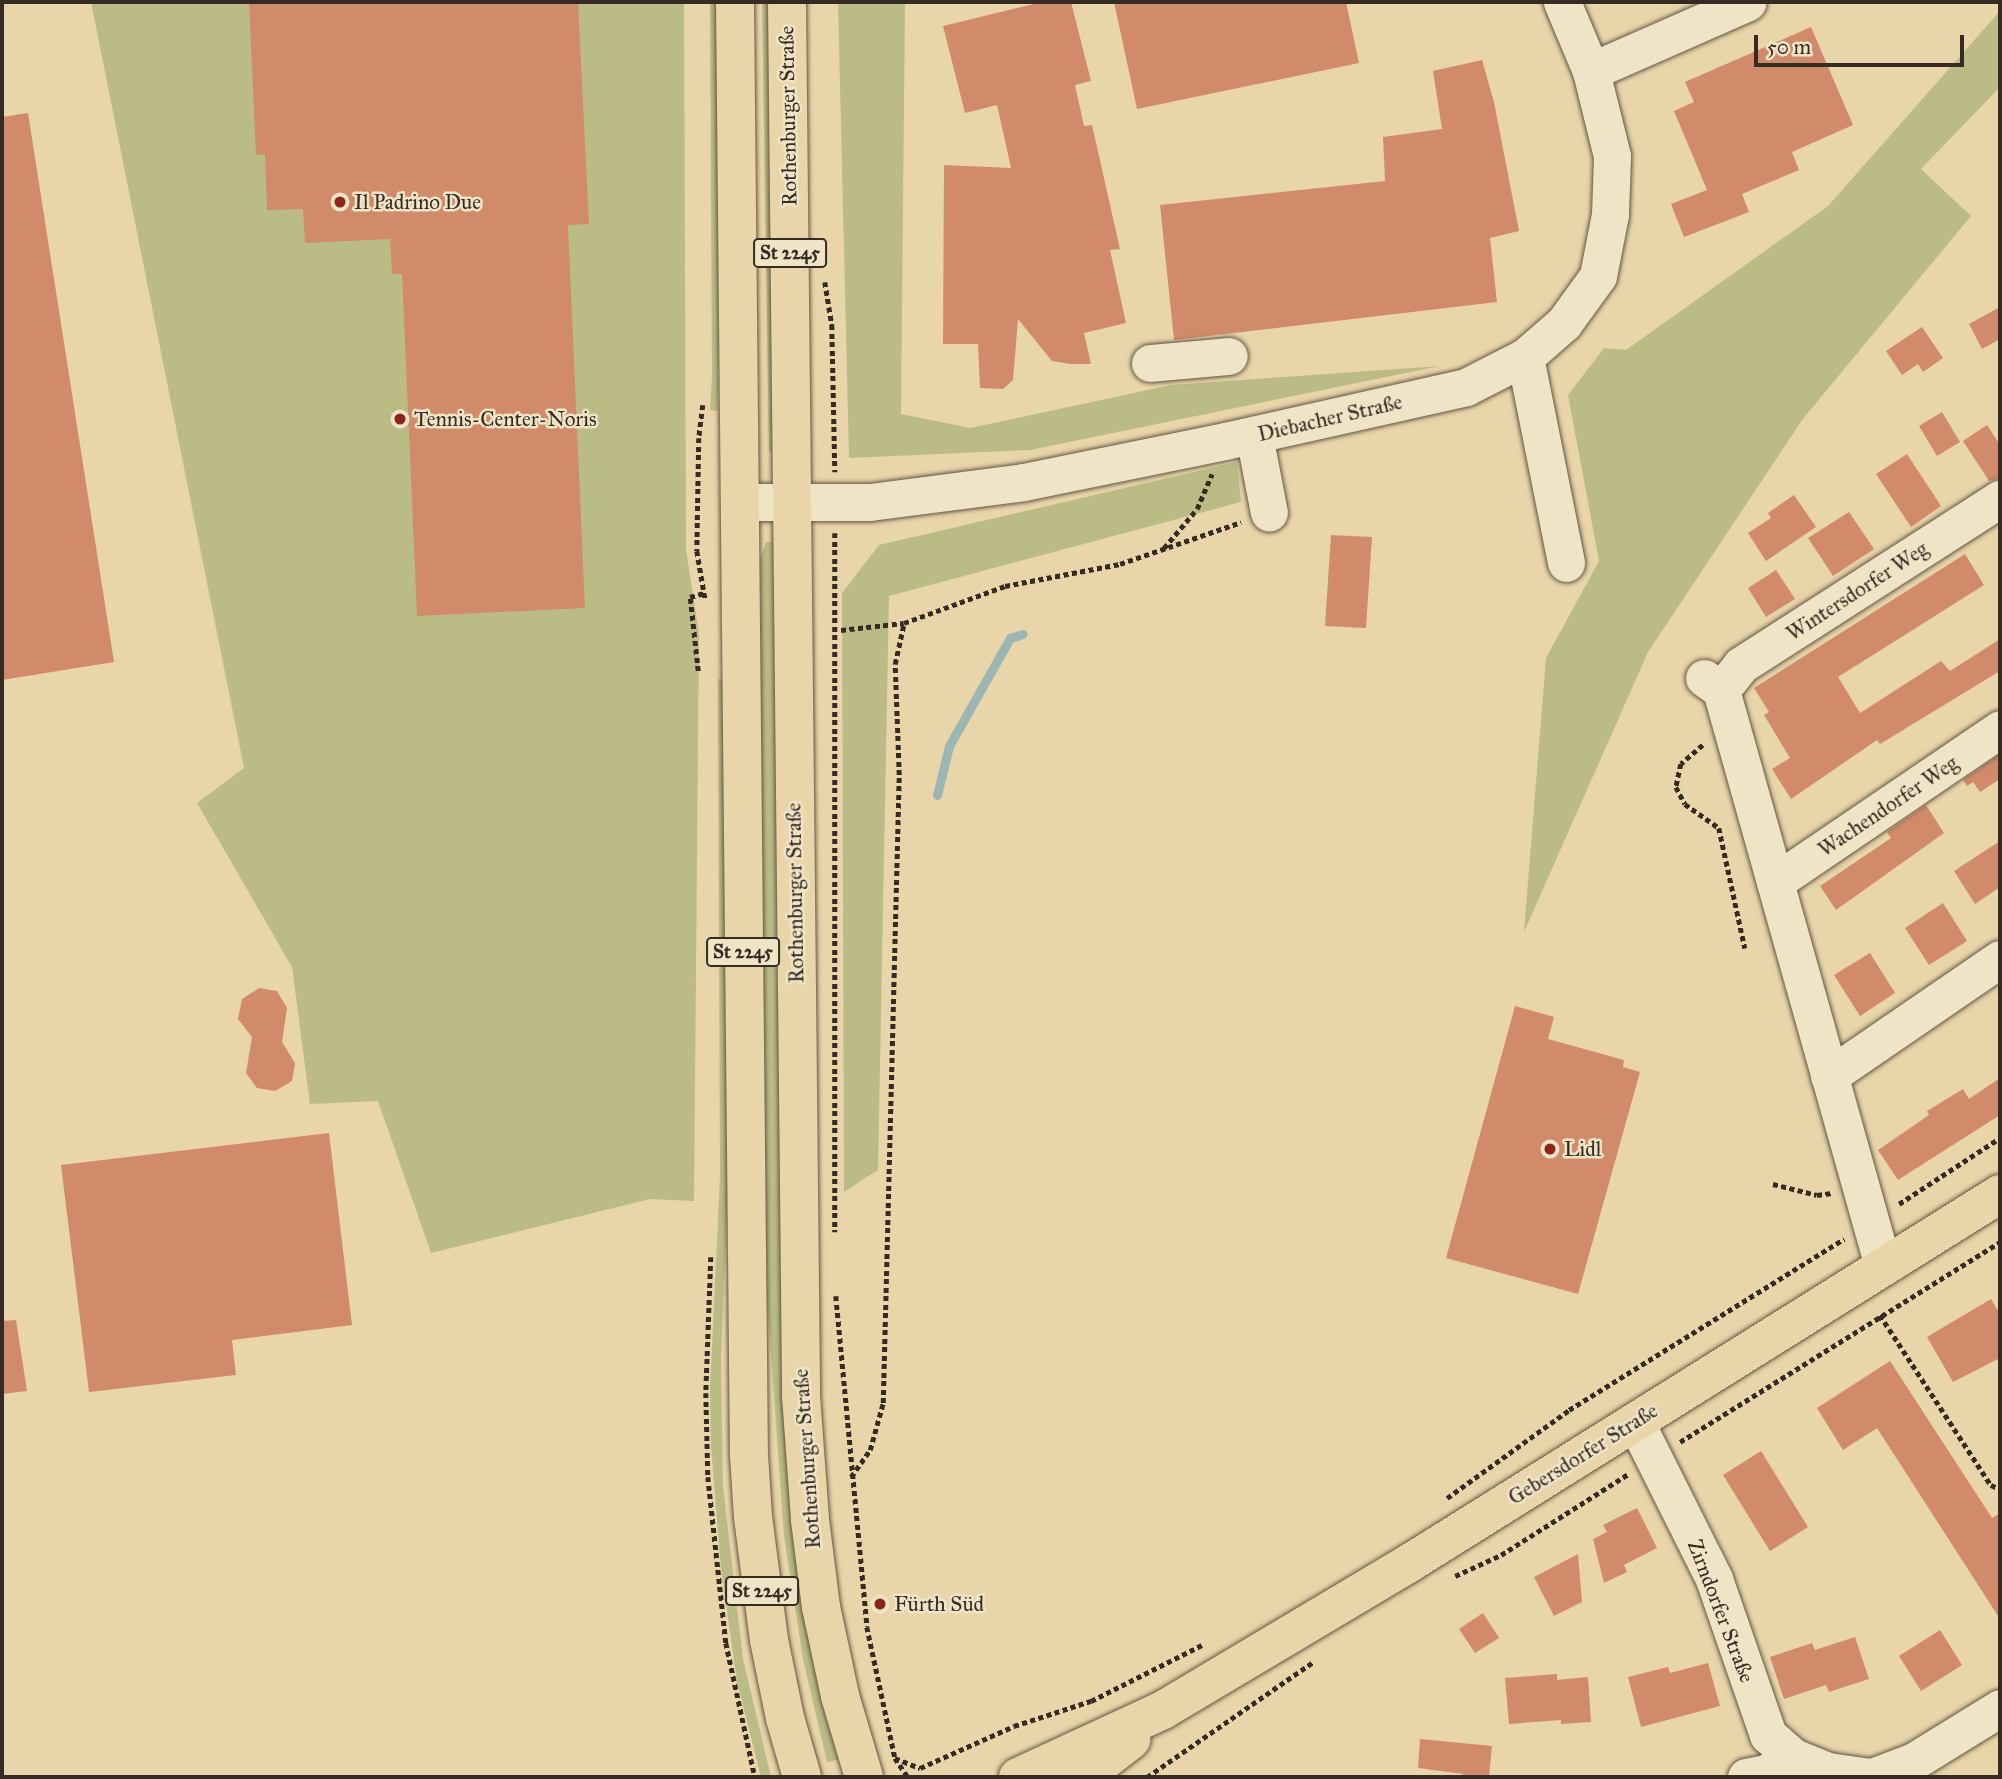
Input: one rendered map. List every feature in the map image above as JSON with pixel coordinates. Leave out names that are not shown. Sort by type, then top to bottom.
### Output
[{"type":"main road","name":"St 2245","points":[[735,2],[749,1455],[754,1530],[769,1640],[785,1718],[802,1777]]},
{"type":"main road","name":"Rothenburger Straße","points":[[787,2],[802,1432],[810,1520],[827,1641],[880,1767]]},
{"type":"main road","name":"Gebersdorfer Straße","points":[[1018,1777],[1163,1710],[1408,1564],[2000,1194]]},
{"type":"main road","name":"Gebersdorfer Straße","points":[[1083,1777],[1115,1755],[1163,1710]]},
{"type":"street","name":"Diebacher Straße","points":[[739,502],[835,504],[974,490],[1240,438],[1466,387],[1525,357],[1564,323],[1598,276],[1610,214],[1612,156],[1591,71],[1562,2]]},
{"type":"street","points":[[1591,71],[1748,2]]},
{"type":"street","points":[[1150,363],[1229,356]]},
{"type":"street","points":[[1525,357],[1566,563]]},
{"type":"street","points":[[1240,438],[1269,513]]},
{"type":"street","name":"Wintersdorfer Weg","points":[[1734,737],[1713,684],[2000,499]]},
{"type":"street","name":"Wachendorfer Weg","points":[[1775,883],[2000,729]]},
{"type":"street","points":[[1734,737],[1871,1224],[1871,1274]]},
{"type":"street","points":[[1829,1076],[2000,959]]},
{"type":"street","name":"Zirndorfer Straße","points":[[1635,1421],[1714,1579],[1768,1735],[1793,1757],[1828,1771],[1870,1777],[1914,1761],[2000,1708]]},
{"type":"street","points":[[1746,1777],[1766,1773],[1793,1757]]},
{"type":"path","points":[[824,274],[832,325],[835,504],[835,1234]]},
{"type":"path","points":[[1163,549],[1197,509],[1240,438]]},
{"type":"path","points":[[841,630],[904,622],[1005,586],[1120,564],[1269,513]]},
{"type":"path","points":[[698,671],[690,597],[704,593]]},
{"type":"path","points":[[851,1476],[870,1450],[883,1403],[899,775],[895,664],[904,622]]},
{"type":"path","points":[[1734,737],[1699,746],[1681,765],[1676,787],[1685,804],[1719,828],[1745,948]]},
{"type":"path","points":[[1569,1410],[1871,1224],[2000,1138]]},
{"type":"path","points":[[1773,1184],[1817,1195],[1860,1188]]},
{"type":"path","points":[[1452,1577],[1501,1555],[2000,1242]]},
{"type":"path","points":[[1871,1274],[1881,1316],[1991,1485],[2000,1489]]},
{"type":"path","points":[[835,1289],[880,1767]]},
{"type":"path","points":[[1147,1777],[1324,1655]]},
{"type":"path","points":[[880,1767],[920,1768],[1014,1726],[1091,1701]]},
{"type":"path","points":[[880,1767],[908,1777]]},
{"type":"green space","points":[[91,2],[684,2],[686,550],[699,633],[694,1201],[650,1199],[431,1253],[378,1101],[310,1104],[292,967],[197,803],[244,768]]},
{"type":"green space","points":[[710,2],[720,2],[718,411],[710,410]]},
{"type":"green space","points":[[762,2],[773,2],[772,452],[769,451]]},
{"type":"green space","points":[[838,2],[905,2],[901,414],[970,428],[1171,385],[1440,366],[1030,450],[849,458]]},
{"type":"green space","points":[[2000,11],[2000,87],[1921,169],[1971,216],[1802,420],[1648,652],[1524,932],[1546,658],[1599,561],[1568,395],[1604,348],[1626,350],[1828,206]]},
{"type":"green space","points":[[1237,462],[1241,502],[889,596],[878,1170],[844,1192],[842,593],[879,545]]},
{"type":"green space","points":[[766,542],[774,542],[784,1271],[841,1759],[827,1762],[803,1659],[784,1536],[763,1242],[756,571]]},
{"type":"green space","points":[[718,679],[725,679],[728,1190],[721,1357],[723,1486],[743,1659],[771,1777],[761,1777],[737,1681],[721,1569],[711,1446],[710,1389],[720,1177]]},
{"type":"building","points":[[249,2],[578,2],[589,224],[568,225],[585,608],[417,616],[402,274],[392,274],[390,239],[305,243],[303,209],[267,210],[265,154],[256,155]]},
{"type":"building","points":[[1042,2],[1071,2],[1091,81],[1075,85],[1084,126],[1092,125],[1120,249],[1110,250],[1126,323],[1084,333],[1091,364],[1071,364],[1052,361],[1018,319],[1013,380],[1003,389],[980,388],[978,344],[943,344],[944,165],[1011,168],[997,105],[965,113],[943,26]]},
{"type":"building","points":[[1114,2],[1346,2],[1359,63],[1137,109]]},
{"type":"building","points":[[1811,27],[1853,125],[1792,152],[1799,170],[1742,194],[1749,212],[1684,237],[1671,204],[1707,190],[1674,111],[1694,102],[1685,82]]},
{"type":"building","points":[[1482,60],[1494,102],[1519,231],[1490,238],[1497,302],[1174,340],[1160,205],[1385,181],[1383,137],[1442,129],[1433,71]]},
{"type":"building","points":[[28,113],[114,662],[2,680],[2,117]]},
{"type":"building","points":[[2000,307],[2000,339],[1982,349],[1969,324]]},
{"type":"building","points":[[1922,327],[1943,358],[1923,372],[1918,364],[1902,375],[1886,351]]},
{"type":"building","points":[[1942,412],[1960,442],[1937,456],[1919,426]]},
{"type":"building","points":[[1987,425],[2000,445],[2000,478],[1989,481],[1963,441]]},
{"type":"building","points":[[1907,454],[1941,506],[1911,527],[1876,474]]},
{"type":"building","points":[[1794,495],[1816,527],[1766,561],[1748,533],[1771,518],[1768,513]]},
{"type":"building","points":[[1849,512],[1874,549],[1833,576],[1808,538]]},
{"type":"building","points":[[1331,535],[1372,537],[1366,628],[1325,626]]},
{"type":"building","points":[[1965,554],[1984,585],[1838,677],[1860,713],[1941,661],[1950,671],[2000,639],[2000,671],[1880,744],[1877,740],[1791,799],[1772,769],[1790,758],[1764,715],[1769,712],[1754,688]]},
{"type":"building","points":[[1776,570],[1795,599],[1766,617],[1748,588]]},
{"type":"building","points":[[2000,754],[2000,779],[1980,792],[1973,782],[1967,786],[1963,780]]},
{"type":"building","points":[[1926,805],[1944,833],[1836,910],[1820,886],[1891,838],[1887,832]]},
{"type":"building","points":[[2000,841],[2000,887],[1975,904],[1954,871]]},
{"type":"building","points":[[1943,903],[1967,941],[1929,965],[1905,928]]},
{"type":"building","points":[[1870,953],[1895,993],[1860,1016],[1834,975]]},
{"type":"building","points":[[259,988],[277,991],[287,1008],[282,1042],[295,1063],[292,1081],[275,1091],[257,1088],[246,1073],[252,1037],[238,1019],[242,999]]},
{"type":"building","points":[[1515,1006],[1554,1017],[1548,1039],[1624,1060],[1623,1067],[1640,1072],[1578,1294],[1446,1258]]},
{"type":"building","points":[[2000,1078],[2000,1115],[1898,1180],[1878,1150],[1929,1115],[1927,1111],[1963,1089],[1969,1099]]},
{"type":"building","points":[[329,1133],[352,1325],[232,1340],[236,1375],[89,1392],[61,1165]]},
{"type":"building","points":[[1991,1299],[2000,1314],[2000,1358],[1953,1382],[1927,1337]]},
{"type":"building","points":[[16,1320],[27,1391],[2,1394],[2,1321]]},
{"type":"building","points":[[1890,1361],[1992,1518],[2000,1513],[2000,1619],[1877,1428],[1843,1450],[1817,1408]]},
{"type":"building","points":[[1761,1451],[1808,1527],[1770,1551],[1723,1475]]},
{"type":"building","points":[[1637,1508],[1657,1548],[1624,1565],[1627,1572],[1604,1583],[1593,1539],[1607,1532],[1603,1525]]},
{"type":"building","points":[[1578,1554],[1582,1602],[1554,1616],[1534,1577]]},
{"type":"building","points":[[1483,1613],[1499,1638],[1475,1653],[1459,1629]]},
{"type":"building","points":[[1940,1630],[1962,1665],[1921,1691],[1899,1656]]},
{"type":"building","points":[[1855,1637],[1869,1679],[1829,1692],[1826,1685],[1784,1699],[1770,1657],[1812,1643],[1815,1650]]},
{"type":"building","points":[[1708,1663],[1720,1706],[1641,1727],[1628,1677],[1668,1667],[1670,1673]]},
{"type":"building","points":[[1557,1674],[1557,1680],[1588,1677],[1591,1722],[1561,1724],[1561,1720],[1509,1724],[1505,1678]]},
{"type":"building","points":[[1420,1739],[1492,1746],[1489,1777],[1463,1777],[1463,1774],[1418,1768]]},
{"type":"waterway","points":[[937,795],[949,746],[1010,638],[1022,634]]},
{"type":"place","name":"Il Padrino Due","points":[[340,202]]},
{"type":"place","name":"Tennis-Center-Noris","points":[[400,419]]},
{"type":"place","name":"Lidl","points":[[1550,1149]]},
{"type":"place","name":"Fürth Süd","points":[[880,1604]]}]
